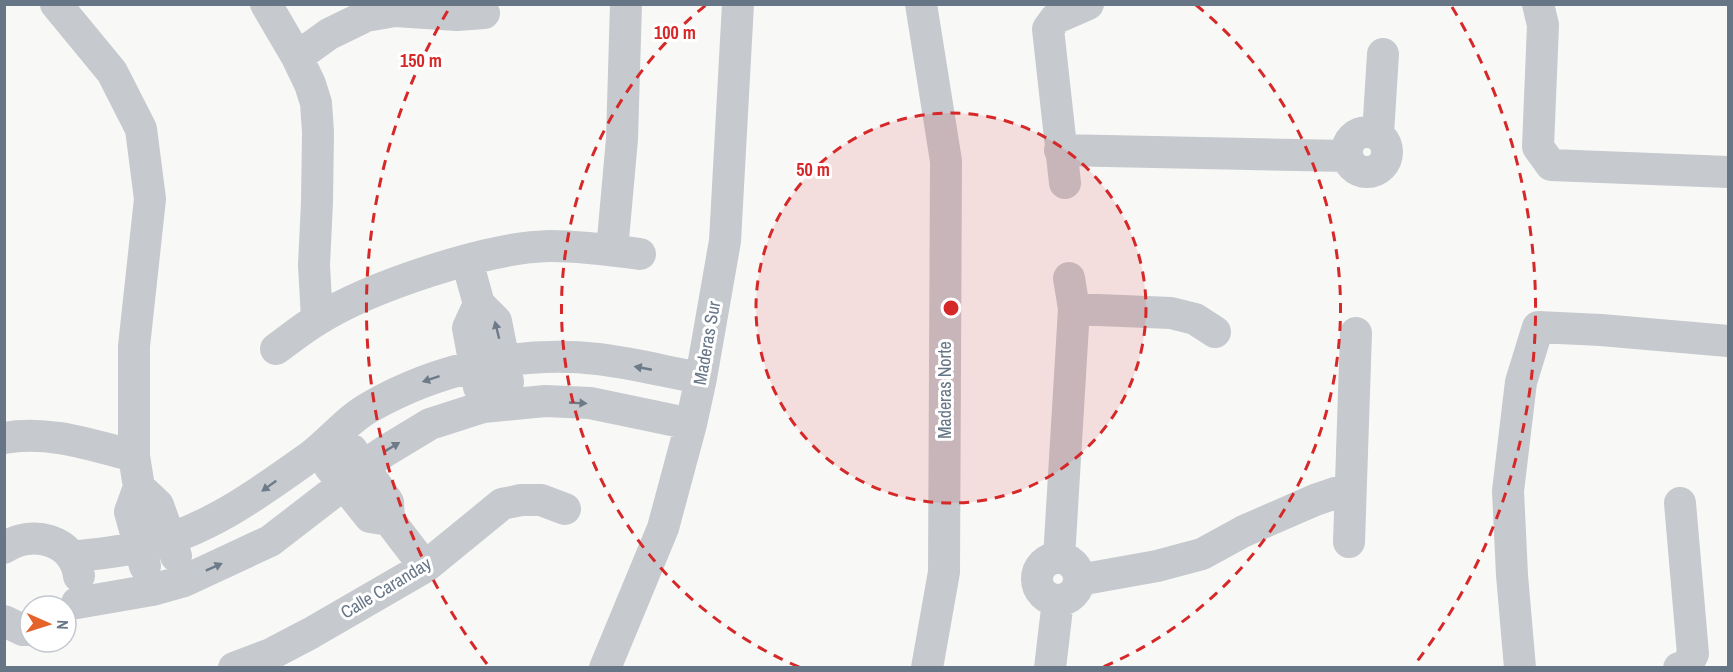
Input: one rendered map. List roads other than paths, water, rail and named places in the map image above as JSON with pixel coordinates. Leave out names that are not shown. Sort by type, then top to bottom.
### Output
[{"type":"street","points":[[56,4],[112,72],[141,129],[150,199],[134,346],[134,456],[139,488],[130,512],[152,590]]},
{"type":"street","points":[[266,4],[297,57],[316,103],[317,190],[314,265],[317,319]]},
{"type":"street","points":[[276,349],[317,319],[365,295],[467,261],[500,253],[548,246],[626,252],[622,139],[626,4]]},
{"type":"street","name":"Maderas Sur","points":[[605,668],[663,528],[701,378],[725,241],[738,4]]},
{"type":"street","name":"Maderas Norte","points":[[921,4],[946,161],[944,572],[927,668]]},
{"type":"street","points":[[1065,183],[1048,29],[1056,18],[1088,4]]},
{"type":"street","points":[[1538,4],[1543,25],[1538,147],[1551,165],[1728,172]]},
{"type":"street","points":[[297,57],[329,34],[366,16],[395,11],[457,15],[484,13]]},
{"type":"street","points":[[1060,150],[1347,156],[1354,167],[1366,172],[1379,168],[1387,158],[1386,144],[1378,134],[1383,54]]},
{"type":"street","points":[[467,261],[479,304],[496,321],[489,364],[497,405]]},
{"type":"street","points":[[1050,668],[1065,580],[1074,309],[1069,278]]},
{"type":"street","points":[[1074,309],[1171,312],[1195,319],[1215,332]]},
{"type":"street","points":[[1520,668],[1508,491],[1521,382],[1538,327],[1728,340]]},
{"type":"street","points":[[1349,542],[1356,333]]},
{"type":"street","points":[[72,557],[140,547],[205,524],[249,500],[369,407],[424,380],[489,364],[546,357],[597,359],[701,378]]},
{"type":"street","points":[[78,608],[184,580],[270,541],[353,475],[430,424],[497,405],[545,401],[590,403],[691,424]]},
{"type":"street","points":[[4,438],[25,434],[58,436],[134,456]]},
{"type":"street","points":[[328,441],[353,475],[370,517],[389,520],[425,567]]},
{"type":"street","points":[[139,488],[158,505],[184,580]]},
{"type":"street","points":[[1065,580],[1157,566],[1202,554],[1244,531],[1315,500],[1350,488]]},
{"type":"street","name":"Calle Caranday","points":[[234,668],[277,661],[311,633],[425,567],[502,504],[521,500],[541,500],[565,509]]},
{"type":"street","points":[[1679,668],[1686,667],[1693,654],[1680,503]]},
{"type":"street","points":[[4,548],[13,542],[29,538],[45,538],[61,545],[72,557],[79,571],[80,587],[77,594]]}]
